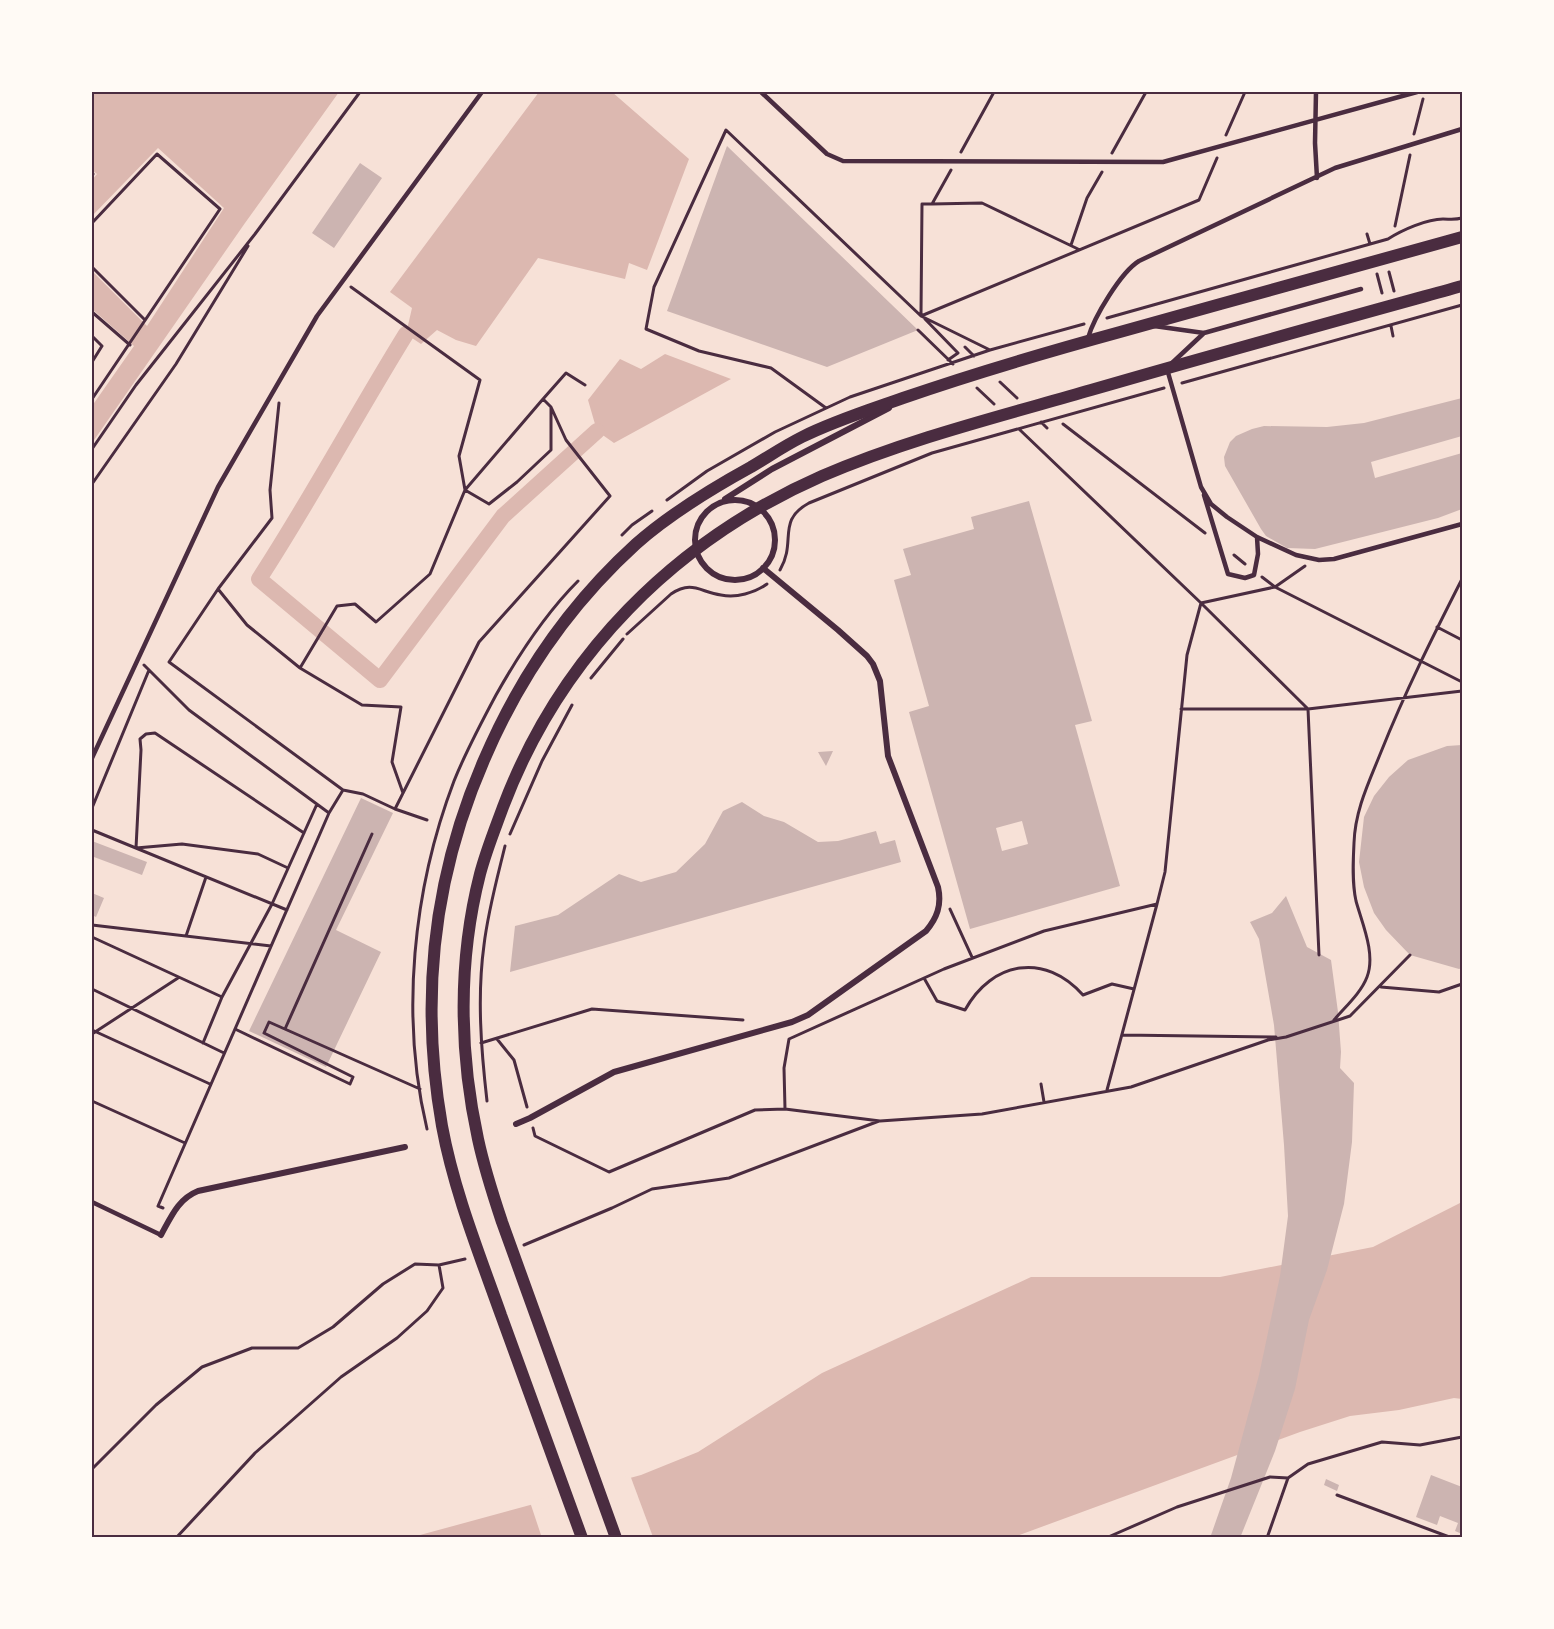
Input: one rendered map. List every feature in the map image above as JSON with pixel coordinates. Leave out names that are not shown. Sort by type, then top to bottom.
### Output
[{"type":"main road","points":[[582,1538],[471,1232],[454,1176],[443,1128],[434,1065],[431,1022],[431,988],[437,929],[444,883],[458,827],[496,732],[515,696],[559,628],[586,594],[638,542],[700,496],[804,436],[987,369],[1462,237]]},
{"type":"main road","points":[[616,1538],[502,1222],[478,1141],[464,1044],[463,990],[467,946],[480,873],[504,804],[524,757],[563,687],[613,623],[653,584],[696,550],[759,508],[819,477],[958,427],[1462,286]]},
{"type":"street","points":[[700,496],[718,493],[730,495],[759,508],[771,521],[775,537],[770,559],[763,568],[748,577],[730,579],[711,571],[700,558],[696,550],[695,534],[698,524],[710,509],[730,495],[772,470],[904,398]]},
{"type":"street","points":[[719,503],[729,500],[745,501]]},
{"type":"street","points":[[516,1124],[530,1119],[614,1072],[784,1024],[808,1015],[926,931],[935,919],[940,902],[938,887],[888,756],[880,681],[873,664],[838,630],[763,568]]},
{"type":"street","points":[[161,1235],[178,1205],[190,1194],[210,1187],[405,1147]]},
{"type":"lane","points":[[92,758],[218,487],[317,316],[482,92]]},
{"type":"lane","points":[[761,92],[826,154],[843,161],[955,163],[1163,162],[1417,92]]},
{"type":"lane","points":[[1316,92],[1317,178]]},
{"type":"lane","points":[[1088,341],[1093,322],[1132,265],[1335,168],[1462,129]]},
{"type":"lane","points":[[1145,325],[1204,333],[1361,289]]},
{"type":"lane","points":[[1204,333],[1166,368],[1228,574],[1239,578],[1249,578],[1256,572],[1257,537]]},
{"type":"lane","points":[[1201,487],[1211,504],[1257,537],[1296,555],[1327,560],[1462,524]]},
{"type":"lane","points":[[92,1202],[161,1235]]},
{"type":"path","points":[[92,449],[136,385],[255,234],[360,92]]},
{"type":"path","points":[[1071,245],[1087,198],[1146,92]]},
{"type":"path","points":[[921,316],[1198,200],[1245,92]]},
{"type":"path","points":[[1395,226],[1425,92]]},
{"type":"path","points":[[826,408],[771,368],[699,351],[646,329],[654,287],[726,130],[958,353],[948,360]]},
{"type":"path","points":[[92,223],[157,154],[220,208],[92,399]]},
{"type":"path","points":[[932,204],[982,203],[1078,249]]},
{"type":"path","points":[[921,316],[922,204]]},
{"type":"path","points":[[616,542],[632,525],[707,471],[775,432],[850,397],[990,350],[1388,239],[1400,230],[1442,219],[1462,218]]},
{"type":"path","points":[[92,484],[182,356],[255,234]]},
{"type":"path","points":[[1367,234],[1380,260],[1392,305],[1390,325],[1393,336]]},
{"type":"path","points":[[1380,241],[1380,260],[1392,305],[1403,322]]},
{"type":"path","points":[[92,267],[108,286],[145,320]]},
{"type":"path","points":[[342,281],[394,316],[480,380],[459,456],[465,490],[489,504],[551,450],[551,407]]},
{"type":"path","points":[[584,687],[627,634],[675,591],[695,586],[721,595],[739,595],[760,589],[775,577],[786,557],[790,521],[797,510],[838,490],[932,453],[1462,305]]},
{"type":"path","points":[[92,312],[130,345]]},
{"type":"path","points":[[921,316],[990,350]]},
{"type":"path","points":[[918,330],[957,368]]},
{"type":"path","points":[[92,336],[102,346],[92,362]]},
{"type":"path","points":[[965,347],[1047,428]]},
{"type":"path","points":[[300,668],[338,606],[355,604],[376,622],[430,574],[465,490],[566,372],[585,385]]},
{"type":"path","points":[[282,377],[270,490],[272,518],[218,589],[169,662],[342,790],[363,794],[395,809],[427,820]]},
{"type":"path","points":[[974,385],[1000,410]]},
{"type":"path","points":[[395,809],[479,642],[610,496],[566,440],[551,407],[543,399]]},
{"type":"path","points":[[1063,424],[1275,587],[1462,682]]},
{"type":"path","points":[[1017,427],[1308,709],[1319,955]]},
{"type":"path","points":[[415,974],[416,937],[425,881],[439,826],[454,781],[474,734],[516,658],[566,593],[583,576]]},
{"type":"path","points":[[1333,1021],[1362,986],[1368,974],[1369,951],[1366,930],[1356,900],[1353,871],[1355,820],[1402,698],[1462,579]]},
{"type":"path","points":[[1201,603],[1275,587]]},
{"type":"path","points":[[218,589],[247,625],[300,668],[362,705],[401,707],[392,762],[404,793]]},
{"type":"path","points":[[1107,1091],[1165,872],[1187,656],[1201,603]]},
{"type":"path","points":[[1437,627],[1462,640]]},
{"type":"path","points":[[139,659],[189,710],[329,813]]},
{"type":"path","points":[[92,808],[149,670]]},
{"type":"path","points":[[1181,709],[1308,709],[1462,691]]},
{"type":"path","points":[[509,835],[537,772],[572,705]]},
{"type":"path","points":[[136,848],[140,739],[146,734],[155,733],[304,833]]},
{"type":"path","points":[[173,1213],[158,1206],[329,813],[342,790]]},
{"type":"path","points":[[203,1042],[222,997],[272,904],[317,804]]},
{"type":"path","points":[[92,830],[287,910]]},
{"type":"path","points":[[285,1029],[372,834]]},
{"type":"path","points":[[136,848],[182,844],[215,848],[258,854],[288,868]]},
{"type":"path","points":[[488,1108],[481,1043],[480,990],[484,946],[505,846]]},
{"type":"path","points":[[186,936],[206,877]]},
{"type":"path","points":[[785,1109],[784,1068],[789,1039],[972,957],[1044,931],[1157,904]]},
{"type":"path","points":[[949,908],[972,957]]},
{"type":"path","points":[[92,926],[271,946]]},
{"type":"path","points":[[92,937],[222,997]]},
{"type":"path","points":[[497,1039],[514,1060],[536,1136],[609,1172],[755,1110],[785,1109],[880,1121],[982,1114],[1131,1087],[1268,1040],[1286,1037],[1350,1016],[1410,955]]},
{"type":"path","points":[[924,978],[937,1000],[965,1010],[983,985],[1000,973],[1020,968],[1040,968],[1055,973],[1073,983],[1083,995],[1112,984],[1134,989]]},
{"type":"path","points":[[93,1032],[179,977]]},
{"type":"path","points":[[1381,987],[1439,993],[1462,984]]},
{"type":"path","points":[[92,989],[224,1053]]},
{"type":"path","points":[[481,1043],[592,1010],[743,1020]]},
{"type":"path","points":[[235,1029],[350,1084],[353,1077],[264,1033],[269,1022],[420,1089]]},
{"type":"path","points":[[93,1032],[211,1084]]},
{"type":"path","points":[[1122,1035],[1286,1037]]},
{"type":"path","points":[[1041,1084],[1044,1102]]},
{"type":"path","points":[[92,1101],[185,1143]]},
{"type":"path","points":[[519,1246],[531,1243],[652,1189],[729,1178],[880,1121]]},
{"type":"path","points":[[92,1469],[156,1406],[202,1368],[252,1348],[298,1348],[333,1327],[383,1284],[415,1264],[439,1265],[473,1257]]},
{"type":"path","points":[[176,1538],[255,1453],[342,1377],[397,1338],[427,1311],[443,1288],[439,1265]]},
{"type":"path","points":[[1267,1538],[1288,1478],[1308,1464],[1382,1442],[1420,1445],[1462,1437]]},
{"type":"path","points":[[1106,1538],[1177,1507],[1270,1477],[1288,1478]]},
{"type":"path","points":[[1337,1495],[1452,1538]]},
{"type":"shaded area","points":[[92,92],[339,92],[92,443],[92,406],[134,346],[92,309],[92,271],[147,326],[224,208],[158,148],[92,216],[92,180],[97,174],[92,170]]},
{"type":"shaded area","points":[[539,92],[612,92],[689,159],[647,270],[629,263],[625,279],[538,258],[476,346],[456,340],[437,330],[421,344],[406,334],[412,308],[390,292]]},
{"type":"shaded area","points":[[665,354],[731,379],[614,443],[597,431],[588,400],[620,359],[641,369]]},
{"type":"shaded area","points":[[1462,1202],[1462,1399],[1454,1398],[1399,1410],[1350,1416],[1300,1432],[1014,1537],[409,1538],[641,1475],[698,1452],[822,1373],[1031,1277],[1220,1277],[1373,1247]]},
{"type":"pier","points":[[630,1475],[653,1537],[542,1538],[530,1502]]},
{"type":"building","points":[[727,146],[918,330],[827,367],[667,311]]},
{"type":"building","points":[[360,163],[382,178],[334,248],[312,233]]},
{"type":"building","points":[[1462,398],[1462,436],[1371,462],[1375,478],[1462,453],[1462,509],[1438,518],[1315,549],[1287,548],[1266,536],[1225,466],[1224,457],[1230,442],[1236,436],[1252,429],[1264,426],[1327,427],[1364,423]]},
{"type":"building","points":[[1029,501],[1092,721],[1075,725],[1120,886],[970,929],[909,712],[929,706],[894,580],[911,575],[903,549],[974,529],[971,517]],"holes":[[[1022,821],[1028,844],[1002,851],[996,828]]]},
{"type":"building","points":[[1462,745],[1462,968],[1459,969],[1410,955],[1386,930],[1374,913],[1364,887],[1359,862],[1364,817],[1374,796],[1389,777],[1408,760],[1447,746]]},
{"type":"building","points":[[833,751],[826,766],[818,752]]},
{"type":"building","points":[[361,798],[393,813],[336,930],[381,952],[326,1067],[249,1031]]},
{"type":"building","points":[[742,802],[764,816],[784,822],[818,842],[838,841],[876,831],[880,844],[895,840],[901,862],[510,972],[515,926],[558,915],[619,874],[641,882],[676,872],[705,844],[723,811]]},
{"type":"building","points":[[92,841],[147,862],[142,875],[94,857],[92,864]]},
{"type":"building","points":[[92,893],[104,898],[96,917],[92,915]]},
{"type":"building","points":[[1286,896],[1307,947],[1331,960],[1338,1012],[1340,1068],[1354,1083],[1352,1142],[1344,1204],[1327,1270],[1309,1320],[1295,1389],[1275,1451],[1240,1538],[1210,1538],[1231,1478],[1259,1375],[1280,1276],[1288,1216],[1274,1025],[1259,939],[1250,922],[1272,913]]},
{"type":"building","points":[[1431,1475],[1462,1487],[1462,1534],[1455,1531],[1458,1523],[1440,1516],[1437,1525],[1416,1517]]},
{"type":"building","points":[[1326,1479],[1339,1485],[1337,1491],[1324,1485]]},
{"type":"waterway","points":[[406,334],[259,579],[380,680],[503,516],[597,431]]}]
